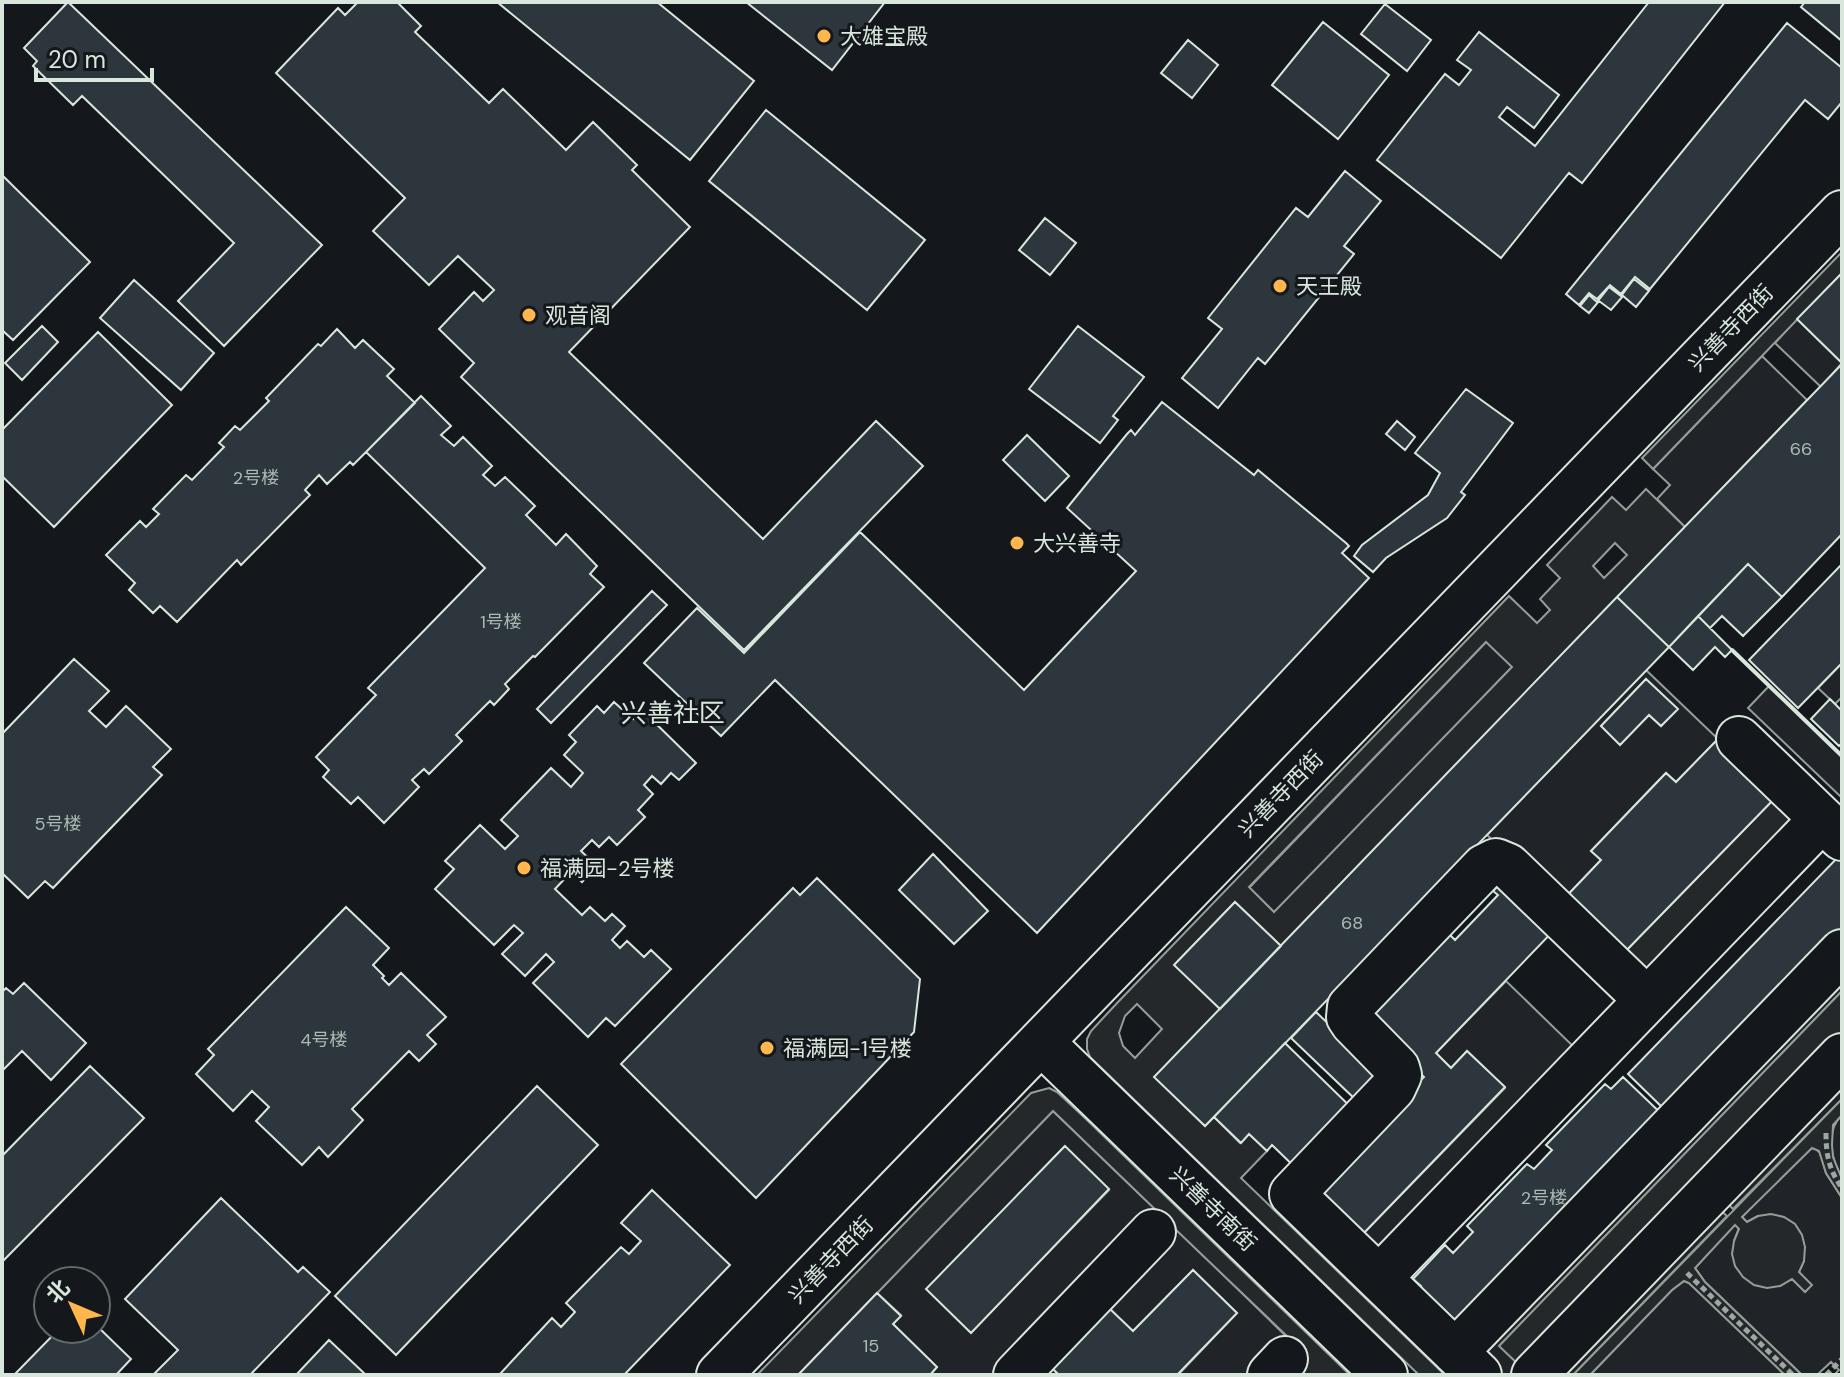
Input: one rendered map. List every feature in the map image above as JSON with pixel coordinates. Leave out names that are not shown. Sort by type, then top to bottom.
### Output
[{"type":"street","name":"兴善寺西街","points":[[719,1375],[1842,213]]},
{"type":"street","points":[[1379,1278],[1647,1000],[1832,828],[1739,739]]},
{"type":"street","points":[[1647,1000],[1503,863],[1496,861],[1487,865],[1451,900],[1350,1007],[1349,1017],[1353,1023],[1397,1068],[1399,1075],[1396,1085],[1292,1194],[1467,1363],[1842,952]]},
{"type":"street","name":"兴善寺南街","points":[[1041,1042],[1385,1375]]},
{"type":"street","points":[[1534,1375],[1842,1056]]},
{"type":"street","points":[[1016,1375],[1153,1232]]},
{"type":"path","points":[[1828,1120],[1828,1162],[1842,1188]]},
{"type":"path","points":[[1683,1269],[1793,1375]]},
{"type":"path","points":[[1826,1375],[1842,1359]]},
{"type":"shaded area","points":[[1842,252],[1842,273],[1653,469],[1642,458]]},
{"type":"shaded area","points":[[1797,319],[1842,363],[1821,387],[1775,343]]},
{"type":"shaded area","points":[[1762,356],[1807,400],[1685,527],[1657,499],[1670,485],[1653,469]]},
{"type":"shaded area","points":[[1646,489],[1685,527],[1281,946],[1235,902],[1175,964],[1220,1009],[1155,1077],[1205,1126],[1214,1117],[1240,1143],[1249,1134],[1267,1151],[1241,1178],[1445,1375],[1419,1375],[1090,1057],[1087,1039],[1119,1001],[1509,596],[1537,623],[1550,610],[1540,599],[1560,578],[1547,565],[1612,497],[1626,510]],"holes":[[[1615,543],[1627,555],[1604,578],[1593,566]],[[1486,642],[1512,667],[1274,912],[1249,887]],[[1137,1004],[1162,1029],[1135,1058],[1123,1046],[1119,1033],[1125,1016]]]},
{"type":"shaded area","points":[[1487,641],[1513,666],[1275,913],[1249,888]]},
{"type":"shaded area","points":[[1842,663],[1842,697],[1835,704],[1818,688]]},
{"type":"shaded area","points":[[1646,670],[1718,739],[1676,782],[1666,773],[1658,781],[1591,851],[1601,860],[1559,904],[1487,835]],"holes":[[[1646,679],[1677,709],[1661,726],[1649,715],[1620,744],[1601,726]]]},
{"type":"shaded area","points":[[1769,686],[1842,756],[1842,798],[1748,708]]},
{"type":"shaded area","points":[[1777,796],[1802,820],[1643,985],[1617,960]]},
{"type":"shaded area","points":[[1842,966],[1842,991],[1500,1345],[1520,1366],[1511,1375],[1483,1375],[1475,1347]]},
{"type":"shaded area","points":[[1506,981],[1579,1052],[1381,1257],[1360,1237],[1505,1088],[1467,1051],[1451,1068],[1436,1053]]},
{"type":"shaded area","points":[[1842,991],[1842,1033],[1520,1366],[1499,1346]]},
{"type":"shaded area","points":[[1842,1079],[1842,1099],[1733,1209],[1725,1201]]},
{"type":"shaded area","points":[[1049,1088],[1086,1119],[1350,1375],[1254,1375],[1289,1338],[1174,1228],[1031,1375],[1157,1211],[1053,1111],[798,1375],[757,1375],[1031,1093]]},
{"type":"shaded area","points":[[1842,1099],[1842,1115],[1833,1125],[1832,1145],[1833,1157],[1842,1179],[1842,1198],[1826,1173],[1819,1151],[1812,1148],[1742,1217],[1747,1222],[1771,1214],[1795,1224],[1805,1247],[1799,1272],[1812,1285],[1805,1292],[1792,1279],[1780,1286],[1767,1288],[1754,1285],[1743,1277],[1735,1266],[1732,1254],[1739,1229],[1735,1225],[1695,1268],[1705,1282],[1802,1375],[1785,1375],[1684,1281],[1590,1375],[1573,1375]]},
{"type":"shaded area","points":[[1053,1111],[1157,1211],[999,1375],[930,1375],[937,1367],[893,1324],[901,1315],[877,1293]],"holes":[[[1064,1147],[1109,1190],[971,1332],[927,1289]]]},
{"type":"shaded area","points":[[1842,1115],[1842,1179],[1835,1163],[1831,1138]]},
{"type":"shaded area","points":[[1815,1148],[1842,1198],[1842,1375],[1834,1375],[1839,1370],[1831,1362],[1817,1375],[1802,1375],[1705,1282],[1695,1268],[1735,1224],[1739,1228],[1734,1241],[1780,1286],[1792,1279],[1806,1292],[1799,1272],[1804,1261],[1758,1216],[1747,1222],[1742,1217],[1808,1149]]},
{"type":"shaded area","points":[[1718,1208],[1727,1216],[1573,1375],[1557,1375]]},
{"type":"shaded area","points":[[1174,1227],[1289,1339],[1254,1375],[1178,1375],[1237,1313],[1193,1270],[1133,1331],[1052,1368],[1059,1375],[1031,1375]]},
{"type":"shaded area","points":[[1684,1281],[1689,1283],[1785,1375],[1590,1375]]},
{"type":"building","points":[[68,2],[322,245],[224,346],[178,301],[234,243],[82,96],[73,105],[33,66],[37,61],[24,48]]},
{"type":"building","name":"观音阁","points":[[358,2],[397,2],[421,26],[415,32],[489,103],[503,89],[566,150],[593,122],[637,165],[632,170],[690,227],[569,352],[763,539],[876,421],[923,466],[744,650],[461,377],[474,363],[439,329],[474,292],[483,301],[494,290],[458,256],[429,285],[373,231],[405,198],[276,73],[338,8],[345,15]]},
{"type":"building","points":[[497,2],[657,2],[754,81],[690,160]]},
{"type":"building","name":"大雄宝殿","points":[[746,2],[885,2],[832,70]]},
{"type":"building","points":[[1649,2],[1725,2],[1582,183],[1569,173],[1501,258],[1377,160],[1445,74],[1459,85],[1471,70],[1457,60],[1479,32],[1559,95],[1534,128],[1507,107],[1499,117],[1535,146]]},
{"type":"building","points":[[1805,2],[1842,2],[1842,41],[1801,7]]},
{"type":"building","points":[[1385,4],[1431,40],[1407,71],[1361,34]]},
{"type":"building","points":[[1323,22],[1389,75],[1338,139],[1272,85]]},
{"type":"building","points":[[1787,23],[1842,68],[1842,102],[1828,119],[1805,100],[1650,289],[1635,277],[1621,294],[1610,285],[1597,299],[1589,293],[1579,305],[1566,294]]},
{"type":"building","points":[[1188,40],[1218,65],[1192,98],[1161,73]]},
{"type":"building","points":[[766,110],[925,240],[867,310],[709,181]]},
{"type":"building","name":"天王殿","points":[[1345,171],[1381,201],[1344,246],[1354,254],[1265,364],[1258,358],[1218,408],[1182,378],[1222,329],[1208,318],[1296,208],[1308,217]]},
{"type":"building","points":[[2,175],[90,262],[13,340],[2,330]]},
{"type":"building","points":[[1045,218],[1076,243],[1050,275],[1019,250]]},
{"type":"building","points":[[1842,273],[1842,363],[1797,319]]},
{"type":"building","points":[[1634,279],[1649,291],[1636,307],[1623,296],[1611,310],[1599,301],[1589,313],[1580,306],[1589,295],[1597,302],[1609,287],[1621,296]]},
{"type":"building","points":[[134,280],[214,353],[181,390],[100,318]]},
{"type":"building","points":[[42,326],[58,342],[22,380],[5,363]]},
{"type":"building","points":[[1078,326],[1144,377],[1113,416],[1118,420],[1100,443],[1029,389]]},
{"type":"building","points":[[337,329],[355,348],[363,340],[394,369],[387,376],[415,403],[353,465],[350,462],[327,484],[319,475],[305,490],[310,495],[241,565],[237,560],[177,622],[160,606],[153,613],[129,590],[135,583],[106,555],[140,521],[146,527],[159,514],[153,509],[186,475],[192,480],[224,447],[219,443],[235,426],[240,430],[269,401],[266,398],[318,344],[321,346]]},
{"type":"building","points":[[98,332],[172,405],[54,527],[2,476],[2,430]]},
{"type":"building","points":[[1842,364],[1842,534],[1782,597],[1748,564],[1669,647],[1617,597]]},
{"type":"building","points":[[1466,389],[1513,423],[1461,492],[1465,495],[1447,518],[1386,558],[1373,572],[1354,556],[1362,545],[1428,495],[1440,473],[1415,453]]},
{"type":"building","points":[[421,396],[451,426],[441,435],[454,446],[463,437],[492,466],[483,475],[495,486],[505,477],[535,506],[526,515],[556,545],[566,534],[597,566],[590,574],[604,587],[505,684],[509,689],[494,705],[490,701],[456,735],[462,741],[429,774],[424,769],[412,780],[419,787],[384,823],[358,797],[351,804],[323,777],[329,770],[316,757],[376,695],[368,688],[485,568],[366,452]]},
{"type":"building","points":[[1162,402],[1254,475],[1258,470],[1346,543],[1349,546],[1342,553],[1369,578],[1037,933],[775,680],[721,736],[644,663],[697,608],[744,653],[860,532],[1024,690],[1136,571],[1067,508],[1127,434],[1131,430],[1135,435]]},
{"type":"building","points":[[1397,421],[1415,437],[1405,450],[1386,434]]},
{"type":"building","points":[[1027,435],[1069,476],[1045,501],[1003,460]]},
{"type":"building","points":[[1748,564],[1782,597],[1743,636],[1722,616],[1710,628],[1698,616]]},
{"type":"building","points":[[1842,564],[1842,663],[1798,708],[1749,660]]},
{"type":"building","points":[[652,591],[667,605],[551,723],[537,709]]},
{"type":"building","points":[[1617,597],[1669,647],[1205,1126],[1154,1077]]},
{"type":"building","points":[[1698,616],[1732,650],[1725,657],[1715,647],[1693,670],[1669,647]]},
{"type":"building","points":[[74,659],[109,691],[89,711],[106,727],[126,706],[171,749],[153,767],[162,775],[53,888],[45,881],[28,898],[2,873],[2,734]]},
{"type":"building","points":[[1646,679],[1678,709],[1661,726],[1649,715],[1620,745],[1601,726]]},
{"type":"building","points":[[1830,699],[1842,711],[1842,743],[1839,746],[1811,719]]},
{"type":"building","name":"福满园-2号楼","points":[[614,702],[633,719],[642,710],[696,763],[679,780],[671,773],[661,784],[652,776],[644,785],[653,794],[638,810],[645,817],[617,845],[609,837],[599,847],[592,840],[581,851],[597,866],[582,882],[571,872],[555,889],[582,915],[590,907],[605,921],[612,914],[625,926],[612,940],[620,948],[627,941],[644,957],[651,950],[671,969],[615,1026],[606,1018],[588,1037],[533,983],[554,962],[546,954],[525,976],[502,954],[523,933],[514,925],[494,945],[435,889],[454,869],[445,861],[480,825],[505,849],[518,836],[501,820],[551,768],[571,787],[583,773],[564,755],[576,742],[569,735],[597,706],[604,713]]},
{"type":"building","points":[[1718,739],[1777,796],[1617,960],[1559,904],[1601,860],[1591,851],[1666,773],[1676,782]]},
{"type":"building","points":[[1842,853],[1842,929],[1666,1111],[1628,1074]]},
{"type":"building","points":[[933,854],[988,911],[954,944],[899,890]]},
{"type":"building","points":[[1508,875],[1559,925],[1436,1053],[1451,1068],[1467,1051],[1505,1087],[1360,1237],[1308,1186],[1424,1077],[1366,1022],[1450,935],[1455,940],[1498,895],[1493,891]]},
{"type":"building","name":"福满园-1号楼","points":[[817,878],[920,979],[914,1032],[756,1198],[621,1064],[793,888],[800,895]]},
{"type":"building","points":[[1235,902],[1281,946],[1220,1009],[1174,965]]},
{"type":"building","points":[[346,907],[389,948],[373,965],[384,976],[382,978],[389,985],[401,973],[446,1017],[427,1035],[436,1044],[419,1061],[409,1051],[352,1109],[363,1120],[328,1157],[319,1147],[302,1165],[256,1121],[269,1107],[252,1091],[233,1111],[196,1074],[214,1055],[208,1049]]},
{"type":"building","points":[[24,983],[86,1043],[51,1080],[22,1051],[2,1071],[2,992],[6,988],[13,994]]},
{"type":"building","points":[[1316,1012],[1381,1074],[1356,1100],[1291,1038]]},
{"type":"building","points":[[1285,1043],[1360,1116],[1303,1175],[1272,1145],[1267,1151],[1249,1134],[1241,1143],[1214,1117]]},
{"type":"building","points":[[90,1066],[144,1118],[2,1262],[2,1156]]},
{"type":"building","points":[[1623,1077],[1669,1121],[1452,1345],[1407,1301],[1421,1286],[1413,1279],[1445,1245],[1453,1253],[1473,1232],[1467,1226],[1527,1164],[1534,1169],[1552,1150],[1546,1145],[1605,1084],[1611,1089]]},
{"type":"building","points":[[537,1086],[598,1145],[396,1355],[335,1296]]},
{"type":"building","points":[[1065,1146],[1109,1189],[971,1333],[926,1289]]},
{"type":"building","points":[[652,1190],[730,1265],[624,1375],[499,1375],[552,1318],[561,1327],[575,1312],[566,1303],[621,1247],[629,1254],[641,1241],[621,1223]]},
{"type":"building","points":[[221,1198],[298,1272],[303,1267],[330,1292],[250,1375],[153,1375],[178,1350],[125,1299]]},
{"type":"building","points":[[1193,1270],[1237,1313],[1177,1375],[1059,1375],[1052,1368],[1109,1308],[1133,1331]]},
{"type":"building","points":[[877,1293],[901,1316],[893,1324],[937,1367],[930,1375],[798,1375]]},
{"type":"building","points":[[329,1340],[366,1375],[296,1375]]},
{"type":"building","points":[[112,1341],[131,1359],[116,1375],[14,1375],[43,1345],[112,1345]]},
{"type":"wall","points":[[1732,650],[1842,756]]},
{"type":"place","name":"大雄宝殿","points":[[824,36]]},
{"type":"place","name":"天王殿","points":[[1280,286]]},
{"type":"place","name":"观音阁","points":[[529,315]]},
{"type":"place","name":"大兴善寺","points":[[1017,543]]},
{"type":"place","name":"福满园-2号楼","points":[[524,868]]},
{"type":"place","name":"福满园-1号楼","points":[[767,1048]]},
{"type":"district","name":"兴善社区","points":[[673,713]]}]
